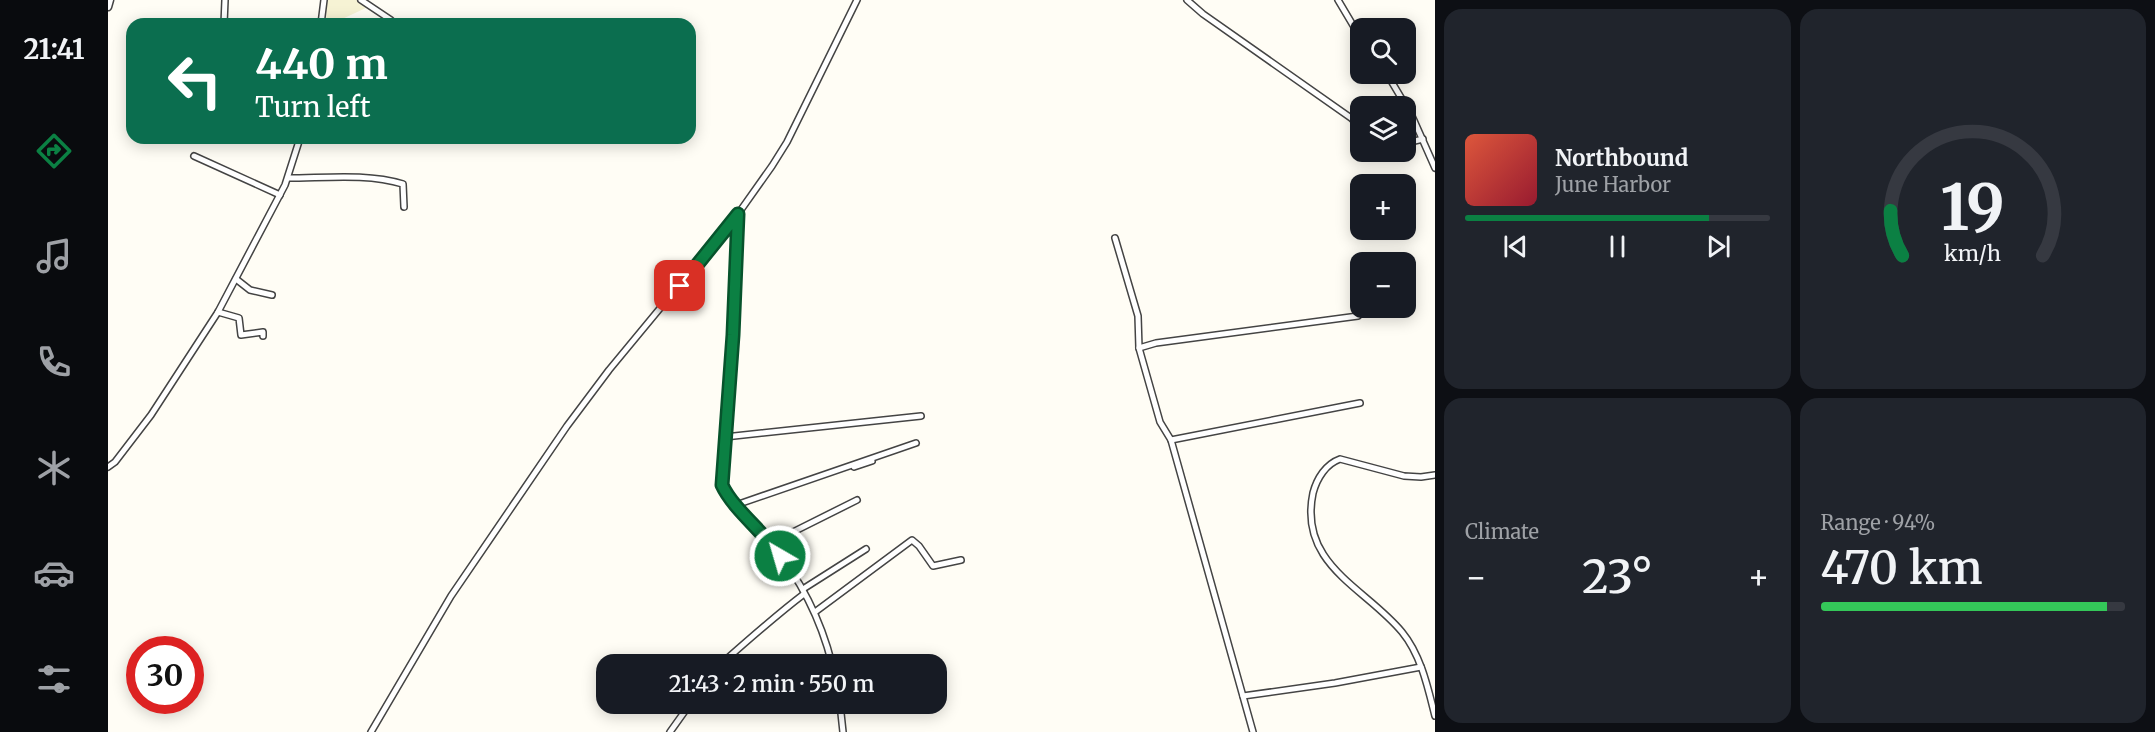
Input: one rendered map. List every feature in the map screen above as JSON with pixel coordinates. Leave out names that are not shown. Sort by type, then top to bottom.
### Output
[{"type":"street","points":[[108,7],[110,0]]},
{"type":"street","points":[[224,18],[225,0]]},
{"type":"street","points":[[322,18],[324,0]]},
{"type":"street","points":[[361,0],[388,18]]},
{"type":"street","points":[[371,732],[451,596],[567,426],[609,370],[738,214],[787,142],[856,0]]},
{"type":"street","points":[[1187,0],[1220,26],[1350,117]]},
{"type":"street","points":[[1338,0],[1350,20]]},
{"type":"street","points":[[1393,84],[1423,139],[1435,168]]},
{"type":"street","points":[[1416,141],[1423,139]]},
{"type":"street","points":[[108,467],[115,462],[152,415],[218,312],[280,195],[288,178],[298,144]]},
{"type":"street","points":[[194,156],[280,195]]},
{"type":"street","points":[[288,178],[354,178],[403,184],[404,207]]},
{"type":"street","points":[[738,214],[722,485],[727,495],[771,543],[803,592],[815,612],[830,654]]},
{"type":"street","points":[[1115,238],[1138,316],[1139,348],[1160,422],[1171,440],[1253,732]]},
{"type":"street","points":[[236,279],[250,290],[272,296]]},
{"type":"street","points":[[218,312],[239,318],[241,336],[263,332],[263,336]]},
{"type":"street","points":[[1139,348],[1156,343],[1350,317]]},
{"type":"street","points":[[1171,440],[1360,403]]},
{"type":"street","points":[[725,438],[921,416]]},
{"type":"street","points":[[737,506],[916,443]]},
{"type":"street","points":[[1435,474],[1421,477],[1404,476],[1340,459],[1329,465],[1323,472],[1314,488],[1312,501],[1312,522],[1318,542],[1328,562],[1354,590],[1402,632],[1421,667],[1435,716]]},
{"type":"street","points":[[737,506],[872,461]]},
{"type":"street","points":[[771,543],[856,500]]},
{"type":"street","points":[[815,612],[912,540],[933,566],[961,560]]},
{"type":"street","points":[[733,654],[803,592],[866,549]]},
{"type":"street","points":[[1243,696],[1335,683],[1421,667]]},
{"type":"street","points":[[670,732],[683,714]]},
{"type":"street","points":[[841,714],[843,732]]},
{"type":"shaded area","points":[[327,0],[357,0],[368,7],[344,18],[326,18]]},
{"type":"route","points":[[680,286],[738,214],[733,335],[722,485],[727,495],[780,556]]}]
